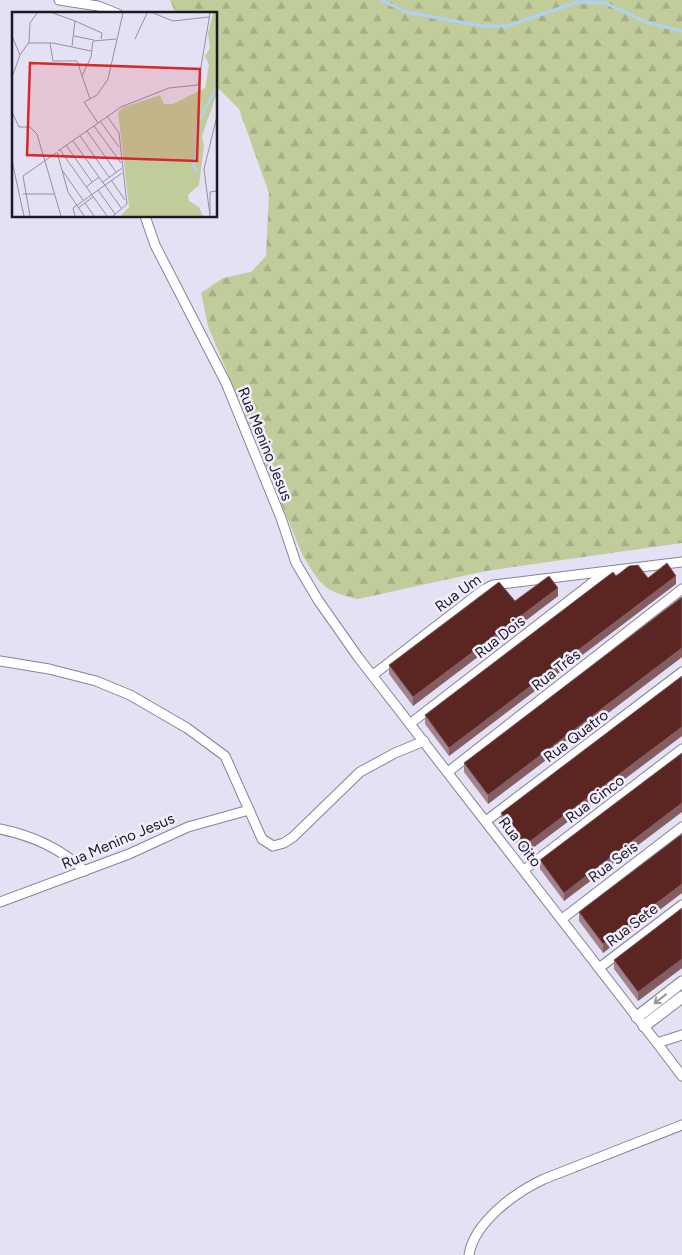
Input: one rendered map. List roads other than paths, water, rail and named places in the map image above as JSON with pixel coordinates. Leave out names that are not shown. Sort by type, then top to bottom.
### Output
[{"type":"street","points":[[58,0],[98,6],[113,12]]},
{"type":"street","name":"Rua Menino Jesus","points":[[147,218],[155,245],[226,383],[300,570],[344,638],[373,675]]},
{"type":"street","name":"Rua Um","points":[[373,675],[487,587],[501,583],[682,562]]},
{"type":"street","name":"Rua Dois","points":[[410,724],[606,572]]},
{"type":"street","name":"Rua Três","points":[[448,772],[682,589]]},
{"type":"street","points":[[0,661],[96,680],[157,709],[222,752],[229,763],[265,842],[272,846],[284,843],[303,828],[360,772],[395,753],[424,742]]},
{"type":"street","name":"Rua Quatro","points":[[486,822],[682,672]]},
{"type":"street","name":"Rua Oito","points":[[373,675],[682,1076]]},
{"type":"street","name":"Rua Cinco","points":[[524,870],[682,750]]},
{"type":"street","name":"Rua Menino Jesus","points":[[0,902],[129,854],[188,827],[249,810]]},
{"type":"street","name":"Rua Seis","points":[[562,919],[682,827]]},
{"type":"street","points":[[0,829],[37,839],[60,851],[85,871]]},
{"type":"street","name":"Rua Sete","points":[[599,968],[682,905]]},
{"type":"street","points":[[637,1017],[682,982]]},
{"type":"street","points":[[644,1026],[682,997]]},
{"type":"street","points":[[657,1043],[682,1035]]},
{"type":"street","points":[[468,1255],[471,1243],[478,1233],[505,1204],[523,1189],[682,1125]]},
{"type":"waterway","points":[[381,0],[406,12],[482,26],[507,26],[578,2],[605,3],[649,23],[682,31]]}]
